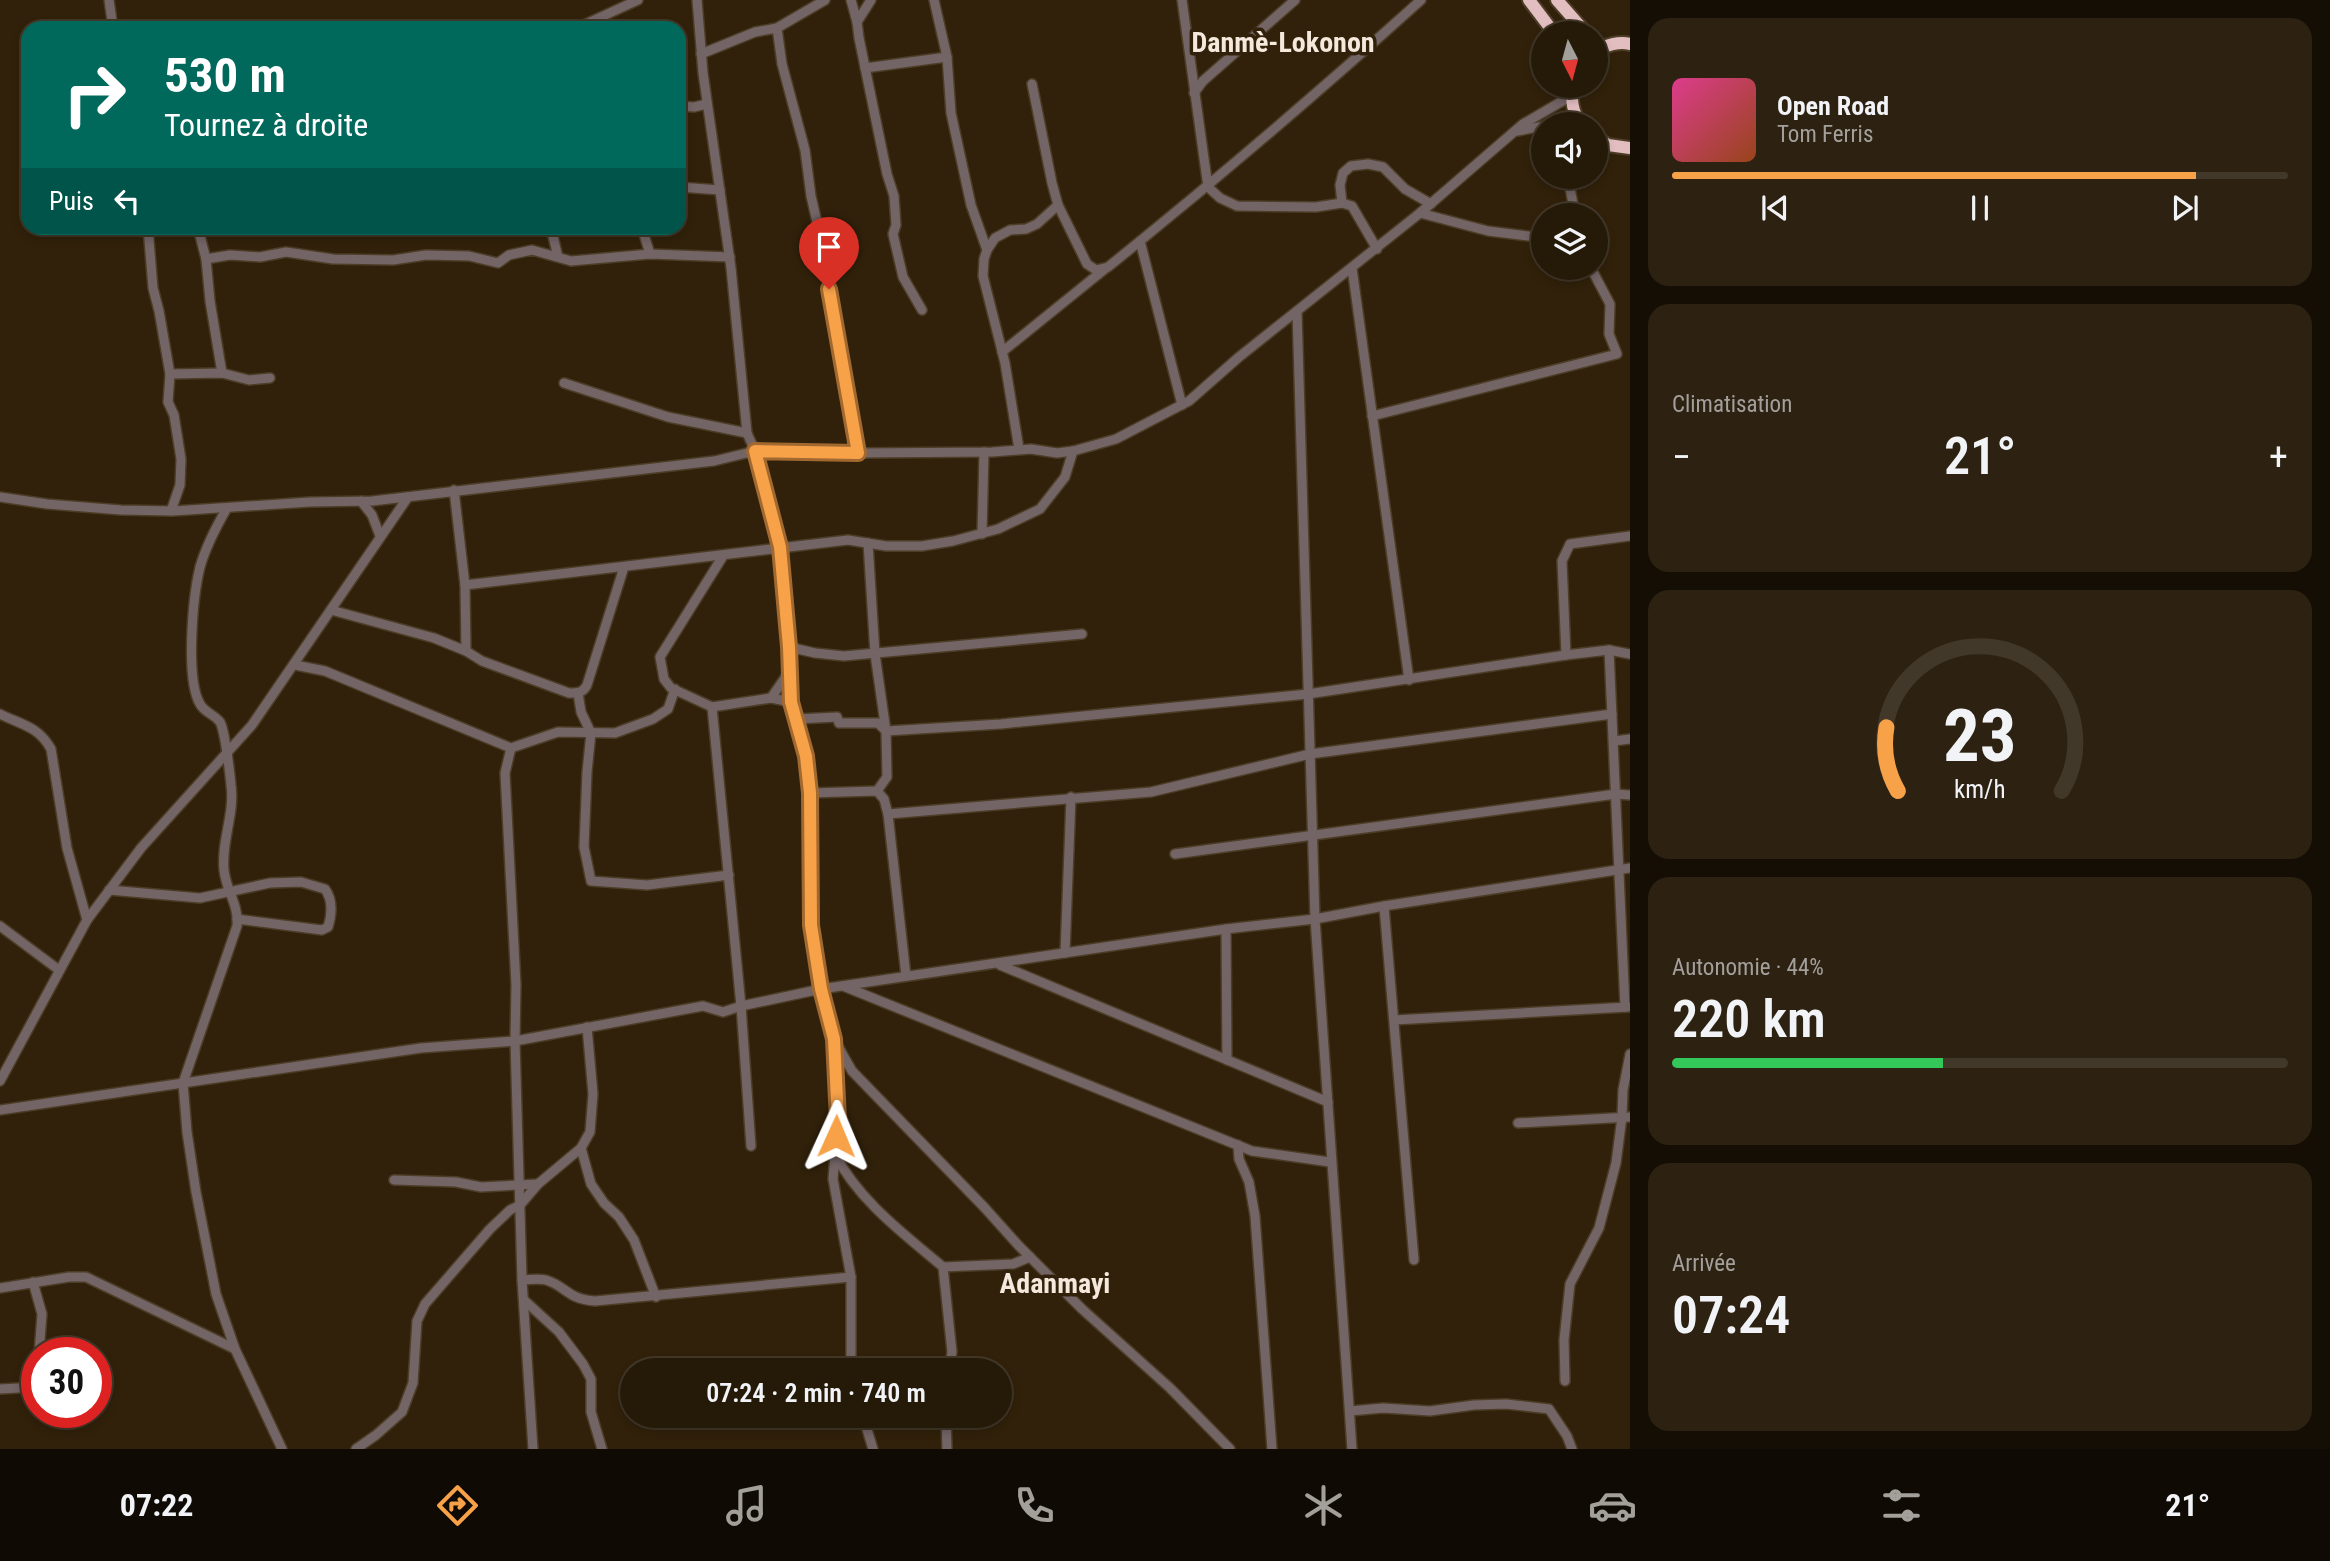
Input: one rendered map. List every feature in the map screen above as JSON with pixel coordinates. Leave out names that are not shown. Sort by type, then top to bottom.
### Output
[{"type":"highway","points":[[1530,0],[1545,21]]},
{"type":"highway","points":[[1557,0],[1575,21]]},
{"type":"highway","points":[[1608,45],[1628,41]]},
{"type":"highway","points":[[1608,145],[1630,148]]},
{"type":"street","points":[[109,0],[112,21]]},
{"type":"street","points":[[604,21],[638,0]]},
{"type":"street","points":[[697,0],[707,104],[730,257],[747,433],[755,451],[780,547],[791,702],[806,756],[810,793],[811,925],[821,989],[834,1039],[838,1120],[833,1179],[851,1277],[851,1358]]},
{"type":"street","points":[[701,54],[755,32],[777,28],[825,0]]},
{"type":"street","points":[[851,0],[894,196],[895,243],[903,277],[922,310]]},
{"type":"street","points":[[857,22],[871,0]]},
{"type":"street","points":[[934,0],[947,57],[951,113],[971,205],[987,250]]},
{"type":"street","points":[[1182,0],[1208,187],[1220,198],[1237,206],[1316,207],[1342,203],[1352,206],[1377,249]]},
{"type":"street","points":[[1194,93],[1203,81],[1296,0]]},
{"type":"street","points":[[1002,352],[1208,187],[1421,0]]},
{"type":"street","points":[[777,28],[782,64],[805,150],[858,453]]},
{"type":"street","points":[[865,68],[947,57]]},
{"type":"street","points":[[1032,84],[1058,205],[1087,264],[1097,270],[1108,267]]},
{"type":"street","points":[[0,497],[47,505],[171,511],[408,497],[714,461],[755,451],[858,453],[984,452],[1019,449],[1073,452],[1116,439],[1182,405],[1377,249],[1531,119],[1562,98]]},
{"type":"street","points":[[686,106],[707,104]]},
{"type":"street","points":[[1517,131],[1531,128]]},
{"type":"street","points":[[1342,203],[1340,185],[1343,173],[1351,166],[1368,164],[1383,167],[1405,189],[1431,204]]},
{"type":"street","points":[[686,188],[720,190]]},
{"type":"street","points":[[1019,449],[1002,352],[984,276],[984,259],[995,238],[1010,230],[1026,229],[1037,224],[1058,205]]},
{"type":"street","points":[[1420,213],[1488,231],[1531,236]]},
{"type":"street","points":[[149,235],[153,288],[170,374],[168,402],[174,415],[181,459],[180,485],[171,511]]},
{"type":"street","points":[[200,235],[206,259],[222,373]]},
{"type":"street","points":[[553,235],[558,257]]},
{"type":"street","points":[[644,235],[650,254]]},
{"type":"street","points":[[1140,241],[1182,405]]},
{"type":"street","points":[[206,259],[230,256],[260,257],[286,252],[333,259],[393,260],[426,256],[469,256],[498,263],[509,255],[532,250],[571,261],[650,254],[730,257]]},
{"type":"street","points":[[1352,268],[1409,680]]},
{"type":"street","points":[[1372,416],[1617,354],[1609,334],[1610,304],[1597,280]]},
{"type":"street","points":[[1297,311],[1315,919],[1352,1449]]},
{"type":"street","points":[[170,374],[222,373],[248,380],[270,378]]},
{"type":"street","points":[[564,383],[668,417],[747,433]]},
{"type":"street","points":[[982,534],[984,452]]},
{"type":"street","points":[[465,585],[848,540],[886,546],[922,546],[982,534],[1040,509],[1065,477],[1073,452]]},
{"type":"street","points":[[454,490],[465,585],[466,651]]},
{"type":"street","points":[[0,1080],[87,919],[142,848],[252,724],[408,497]]},
{"type":"street","points":[[361,501],[372,515],[380,536]]},
{"type":"street","points":[[227,508],[213,533],[200,567],[190,647],[200,705],[220,723],[226,754],[232,788],[232,807],[223,853],[224,874],[238,913],[237,926],[183,1083],[187,1132],[216,1294],[235,1349],[282,1449]]},
{"type":"street","points":[[1566,655],[1562,561],[1570,544],[1630,536]]},
{"type":"street","points":[[868,543],[875,654],[886,731],[887,777],[877,791]]},
{"type":"street","points":[[723,556],[660,657],[664,679],[675,690],[712,707],[771,698],[791,702]]},
{"type":"street","points":[[331,610],[434,638],[466,651],[482,661],[569,693],[578,693],[587,685],[624,567]]},
{"type":"street","points":[[789,647],[844,656],[1083,634]]},
{"type":"street","points":[[1394,1020],[1628,1007],[1609,650]]},
{"type":"street","points":[[797,719],[837,717],[839,723],[878,723],[886,731],[1001,724],[1308,694],[1609,650],[1630,654]]},
{"type":"street","points":[[295,665],[325,671],[511,748],[558,732],[615,733],[653,719],[668,709],[675,690]]},
{"type":"street","points":[[771,698],[789,672]]},
{"type":"street","points":[[578,693],[581,712],[590,733],[584,847],[591,881],[648,885],[729,875]]},
{"type":"street","points":[[712,707],[741,1006],[751,1146]]},
{"type":"street","points":[[0,714],[35,729],[44,736],[51,749],[67,848],[87,919]]},
{"type":"street","points":[[888,814],[1152,792],[1310,754],[1612,714]]},
{"type":"street","points":[[1614,741],[1630,739]]},
{"type":"street","points":[[511,748],[505,773],[516,985],[515,1041],[522,1280],[533,1449]]},
{"type":"street","points":[[810,793],[877,791]]},
{"type":"street","points":[[877,791],[884,799],[888,814],[906,976]]},
{"type":"street","points":[[1175,854],[1630,794]]},
{"type":"street","points":[[1065,953],[1072,797]]},
{"type":"street","points":[[0,1110],[421,1048],[515,1041],[703,1006],[723,1012],[821,989],[1226,929],[1315,919],[1630,868]]},
{"type":"street","points":[[109,890],[200,898],[270,883],[301,882],[325,889],[331,900],[330,923],[322,930],[237,919]]},
{"type":"street","points":[[1384,906],[1415,1260]]},
{"type":"street","points":[[0,926],[59,970]]},
{"type":"street","points":[[1226,929],[1227,1060]]},
{"type":"street","points":[[998,964],[1328,1102]]},
{"type":"street","points":[[842,986],[1252,1151],[1330,1162]]},
{"type":"street","points":[[356,1449],[402,1412],[413,1383],[418,1321],[425,1304],[490,1229],[581,1148],[590,1132],[593,1104],[587,1027]]},
{"type":"street","points":[[834,1039],[860,1080],[985,1207],[1030,1257],[1082,1309],[1170,1388],[1230,1449]]},
{"type":"street","points":[[1565,1381],[1564,1340],[1570,1284],[1599,1228],[1616,1163],[1626,1117],[1623,1090],[1630,1054]]},
{"type":"street","points":[[1518,1123],[1626,1117]]},
{"type":"street","points":[[1238,1145],[1239,1159],[1249,1182],[1255,1216],[1272,1449]]},
{"type":"street","points":[[581,1148],[591,1184],[634,1240],[656,1297]]},
{"type":"street","points":[[835,1152],[843,1169],[887,1220],[943,1267],[1013,1264],[1030,1257]]},
{"type":"street","points":[[394,1180],[456,1182],[481,1187],[538,1184]]},
{"type":"street","points":[[943,1267],[950,1358]]},
{"type":"street","points":[[0,1288],[69,1276],[86,1277],[235,1349]]},
{"type":"street","points":[[522,1280],[550,1282],[582,1300],[656,1297],[851,1277]]},
{"type":"street","points":[[33,1282],[42,1314],[40,1337]]},
{"type":"street","points":[[524,1300],[559,1332],[591,1379],[591,1412],[603,1449]]},
{"type":"street","points":[[0,1389],[21,1388]]},
{"type":"street","points":[[1350,1411],[1383,1408],[1430,1411],[1506,1404],[1549,1409],[1567,1436],[1572,1449]]},
{"type":"street","points":[[867,1428],[873,1449]]},
{"type":"street","points":[[946,1428],[947,1449]]},
{"type":"district","name":"Danmè-Lokonon","points":[[1283,42]]},
{"type":"district","name":"Adanmayi","points":[[1055,1283]]},
{"type":"route","points":[[829,289],[858,453],[755,451],[780,547],[791,702],[806,756],[810,793],[811,925],[821,989],[834,1039],[838,1120],[836,1136]]}]
